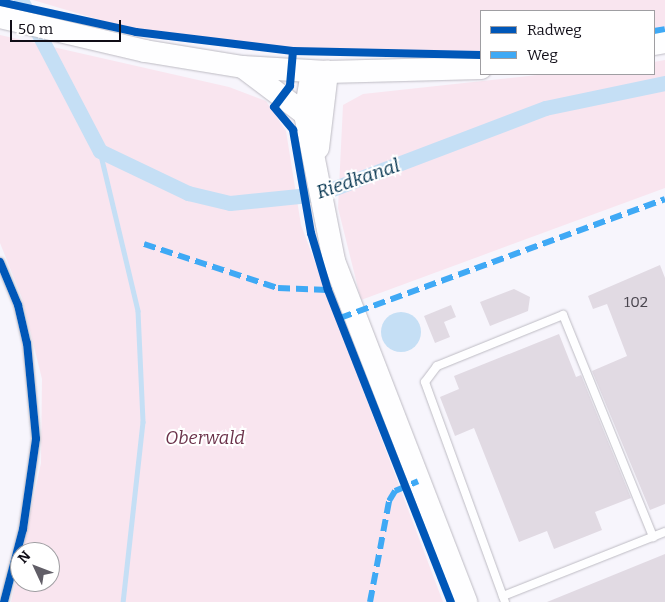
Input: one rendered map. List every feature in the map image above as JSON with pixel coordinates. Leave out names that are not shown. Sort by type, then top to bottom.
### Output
[{"type":"street","points":[[2,18],[54,31],[243,67],[320,72],[480,68]]},
{"type":"street","points":[[243,67],[305,114]]},
{"type":"street","points":[[320,72],[305,114],[316,166],[322,214],[340,278],[466,602]]},
{"type":"street","points":[[316,166],[320,72]]},
{"type":"lane","points":[[0,262],[27,343],[36,439],[23,529],[4,602]]},
{"type":"lane","points":[[653,537],[563,316],[438,366],[425,382],[504,599],[653,537],[665,532]]},
{"type":"green space","points":[[33,0],[665,0],[665,28],[655,30],[655,10],[480,10],[480,53],[304,50],[137,31]]},
{"type":"green space","name":"Oberwald","points":[[0,35],[229,87],[266,101],[286,131],[301,225],[443,602],[11,602],[13,592],[60,592],[60,542],[24,542],[41,463],[42,379],[22,298],[0,243]]},
{"type":"green space","points":[[665,60],[665,188],[361,300],[338,208],[343,105],[363,94],[537,75],[655,75],[655,62]]},
{"type":"water","points":[[401,312],[415,318],[421,332],[415,346],[401,352],[387,346],[381,332],[387,318]]},
{"type":"building","points":[[660,265],[665,278],[665,504],[650,510],[592,371],[627,356],[607,304],[593,309],[588,296]]},
{"type":"building","points":[[514,289],[530,297],[528,311],[490,326],[480,302]]},
{"type":"building","points":[[451,305],[456,317],[444,322],[450,337],[435,343],[424,316]]},
{"type":"building","points":[[559,334],[576,377],[581,375],[631,498],[595,512],[602,530],[554,549],[547,531],[519,542],[474,428],[455,436],[440,397],[459,389],[454,376]]},
{"type":"building","points":[[665,554],[665,602],[547,602]]},
{"type":"waterway","name":"Riedkanal","points":[[21,0],[100,151],[188,193],[230,203],[319,194],[545,108],[665,83]]},
{"type":"waterway","points":[[100,151],[138,311],[143,422],[123,602]]},
{"type":"marked path","points":[[655,31],[665,29]]},
{"type":"marked path","points":[[340,318],[665,199]]},
{"type":"marked path","points":[[144,244],[278,288],[328,290]]},
{"type":"marked path","points":[[370,602],[389,501],[395,491],[418,481]]},
{"type":"cycle path","points":[[0,2],[136,32],[293,51],[480,55]]},
{"type":"cycle path","points":[[293,51],[290,86],[274,107],[293,130],[311,233],[328,290],[451,602]]},
{"type":"cycle path","points":[[0,262],[18,305],[27,343],[36,439],[23,529],[4,602]]}]
